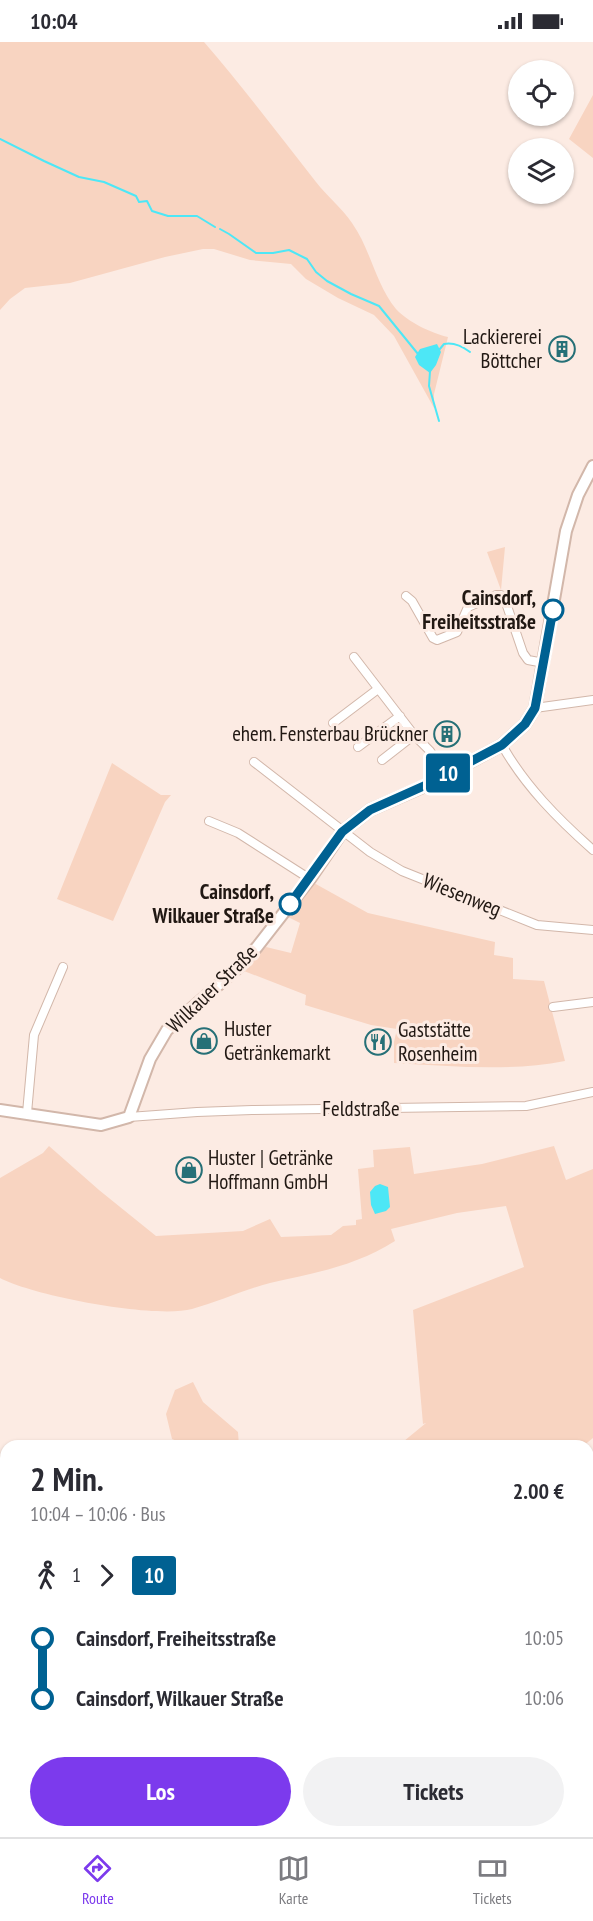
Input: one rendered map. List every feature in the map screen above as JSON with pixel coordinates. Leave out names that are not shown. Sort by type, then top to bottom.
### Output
[{"type":"street","points":[[593,466],[578,495],[566,531],[535,708],[593,700]]},
{"type":"street","points":[[406,596],[412,601],[433,638],[437,640],[456,632],[468,606],[496,595],[501,596],[505,600],[523,653],[528,660],[544,663]]},
{"type":"street","points":[[354,657],[414,735],[430,751],[444,775]]},
{"type":"street","points":[[333,723],[378,688]]},
{"type":"street","name":"Wilkauer Straße","points":[[129,1117],[150,1059],[166,1030],[240,966],[257,947],[310,879],[342,832],[370,810],[502,745],[525,724],[535,708]]},
{"type":"street","points":[[358,747],[400,716]]},
{"type":"street","points":[[382,760],[414,735]]},
{"type":"street","points":[[502,745],[518,772],[538,796],[593,850]]},
{"type":"street","name":"Wiesenweg","points":[[254,762],[342,832],[402,871],[537,925],[593,930]]},
{"type":"street","points":[[209,821],[238,833],[310,879]]},
{"type":"street","points":[[27,1113],[34,1035],[63,967]]},
{"type":"street","points":[[553,1007],[593,1002]]},
{"type":"street","name":"Feldstraße","points":[[129,1117],[252,1110],[526,1106],[593,1092]]},
{"type":"street","points":[[0,1110],[101,1125],[129,1117]]},
{"type":"shaded area","points":[[0,42],[204,42],[316,182],[352,223],[383,288],[396,309],[420,326],[448,337],[434,394],[434,408],[394,336],[374,315],[338,298],[306,279],[291,264],[250,260],[214,249],[203,249],[70,283],[25,288],[0,310]]},
{"type":"shaded area","points":[[593,95],[593,158],[574,143],[574,138],[570,138]]},
{"type":"shaded area","points":[[505,547],[501,590],[487,552]]},
{"type":"shaded area","points":[[112,763],[161,795],[171,795],[165,802],[113,921],[57,899]]},
{"type":"shaded area","points":[[314,883],[368,913],[495,942],[494,955],[513,958],[513,979],[544,981],[565,1061],[501,1067],[394,1063],[394,1042],[397,1029],[371,1025],[305,1005],[306,995],[244,971],[266,947],[291,953],[300,923],[288,917]]},
{"type":"shaded area","points":[[49,1146],[156,1236],[243,1231],[270,1219],[281,1237],[331,1235],[343,1226],[356,1225],[356,1220],[362,1219],[358,1169],[374,1167],[373,1150],[410,1147],[414,1174],[482,1164],[554,1146],[566,1180],[593,1169],[593,1438],[590,1440],[405,1440],[426,1423],[423,1424],[413,1310],[524,1267],[506,1206],[457,1213],[391,1229],[395,1241],[365,1257],[334,1268],[260,1286],[192,1309],[151,1311],[124,1308],[39,1292],[0,1278],[0,1178],[43,1153]]},
{"type":"shaded area","points":[[193,1382],[203,1402],[238,1432],[239,1440],[172,1439],[166,1414],[175,1390]]},
{"type":"water","points":[[437,344],[441,352],[430,373],[419,365],[415,357],[420,349]]},
{"type":"water","points":[[380,1184],[388,1187],[390,1207],[386,1211],[375,1214],[371,1205],[370,1192]]},
{"type":"waterway","points":[[0,139],[79,177],[104,182],[136,196],[139,202],[147,201],[152,211],[168,216],[197,216],[215,227]]},
{"type":"waterway","points":[[220,229],[256,253],[289,250],[307,259],[316,272],[327,281],[379,306],[418,354]]},
{"type":"waterway","points":[[439,350],[444,344],[451,344],[461,346],[470,352]]},
{"type":"waterway","points":[[430,371],[429,386],[439,421]]},
{"type":"bus line","name":"10","points":[[290,904],[342,832],[370,810],[426,785],[502,745],[525,724],[535,708],[553,610]]},
{"type":"place","name":"Lackiererei Böttcher","points":[[562,349]]},
{"type":"place","name":"Cainsdorf, Freiheitsstraße","points":[[553,610]]},
{"type":"place","name":"ehem. Fensterbau Brückner","points":[[447,734]]},
{"type":"place","name":"Cainsdorf, Wilkauer Straße","points":[[290,904]]},
{"type":"place","name":"Huster Getränkemarkt","points":[[204,1041]]},
{"type":"place","name":"Gaststätte Rosenheim","points":[[378,1042]]},
{"type":"place","name":"Huster | Getränke Hoffmann GmbH","points":[[189,1170]]}]
